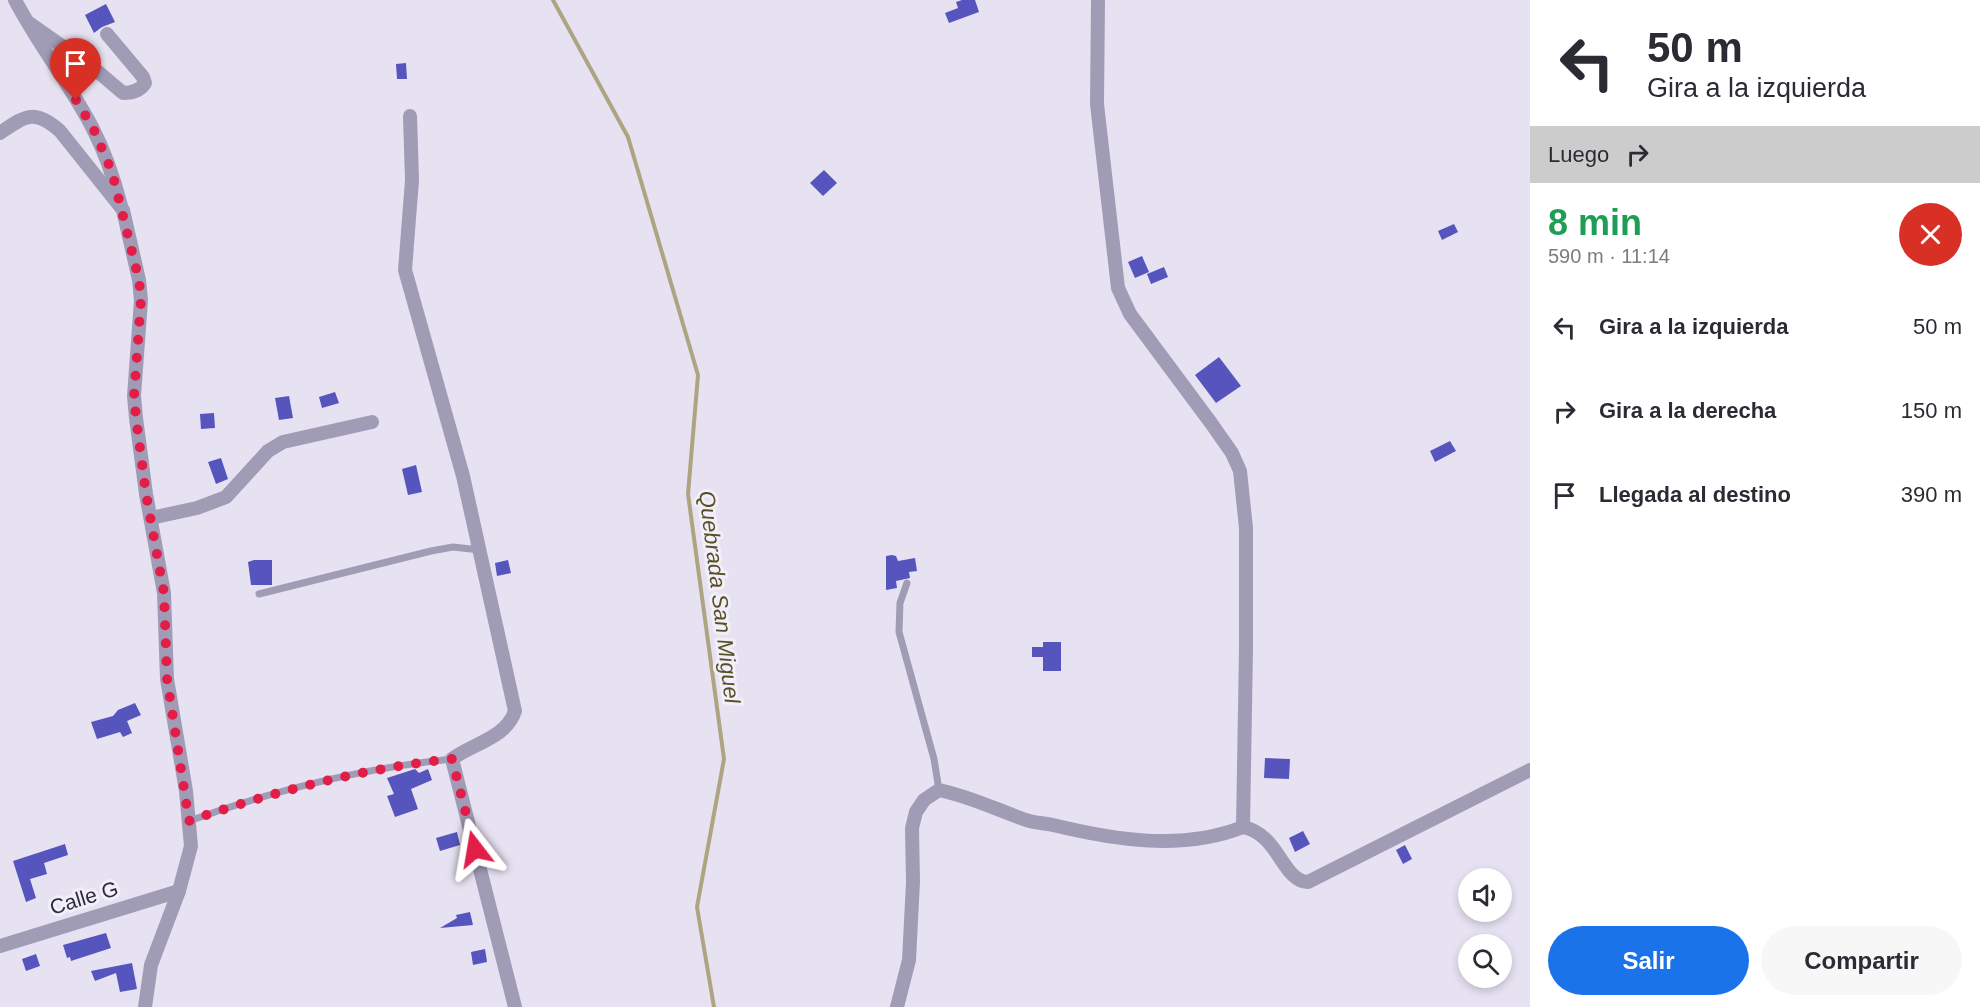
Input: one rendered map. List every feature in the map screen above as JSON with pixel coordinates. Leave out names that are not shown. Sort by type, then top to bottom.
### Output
[{"type":"street","points":[[15,0],[25,20],[93,128],[112,172],[139,280],[141,300],[134,396],[146,494],[164,593],[167,679],[191,846],[180,891],[151,965],[145,1007]]},
{"type":"street","points":[[1098,0],[1097,104],[1118,288],[1130,314],[1211,423],[1232,453],[1240,471],[1246,528],[1243,826]]},
{"type":"street","points":[[25,20],[123,93],[142,88],[145,84],[143,78],[107,34]]},
{"type":"street","points":[[0,133],[25,117],[33,116],[48,121],[60,131],[123,210]]},
{"type":"street","points":[[410,116],[412,180],[405,270],[463,476],[515,711],[511,724],[491,738],[452,759],[514,1007]]},
{"type":"street","points":[[151,518],[197,508],[226,497],[268,451],[283,442],[372,422]]},
{"type":"street","points":[[897,1007],[909,960],[913,882],[912,828],[916,812],[924,801],[939,790],[956,793],[1029,821],[1126,840],[1185,840],[1218,836],[1243,826],[1255,829],[1265,837],[1294,876],[1301,882],[1308,882],[1530,770]]},
{"type":"street","name":"Calle G","points":[[0,946],[180,891]]},
{"type":"lane","points":[[260,594],[431,551],[453,548],[480,550]]},
{"type":"lane","points":[[907,584],[900,603],[899,632],[934,759],[939,790]]},
{"type":"lane","points":[[189,821],[270,795],[399,764],[452,759]]},
{"type":"building","points":[[975,0],[979,12],[949,23],[945,13],[958,8],[956,2]]},
{"type":"building","points":[[106,4],[115,22],[94,33],[85,15]]},
{"type":"building","points":[[406,63],[407,79],[397,79],[396,64]]},
{"type":"building","points":[[824,170],[837,183],[823,196],[810,183]]},
{"type":"building","points":[[1454,224],[1458,232],[1442,240],[1438,231]]},
{"type":"building","points":[[1142,256],[1149,272],[1135,278],[1128,262]]},
{"type":"building","points":[[1164,267],[1168,277],[1151,284],[1147,274]]},
{"type":"building","points":[[1219,357],[1241,386],[1216,403],[1195,375]]},
{"type":"building","points":[[335,392],[339,403],[322,408],[319,397]]},
{"type":"building","points":[[289,396],[293,418],[279,420],[275,398]]},
{"type":"building","points":[[214,413],[215,428],[201,429],[200,414]]},
{"type":"building","points":[[1450,441],[1456,451],[1435,462],[1430,451]]},
{"type":"building","points":[[221,458],[228,479],[216,484],[208,462]]},
{"type":"building","points":[[416,465],[422,492],[408,495],[402,469]]},
{"type":"building","points":[[886,556],[896,556],[898,561],[915,558],[917,571],[909,572],[910,578],[896,581],[897,588],[886,590]]},
{"type":"building","points":[[272,560],[272,585],[251,585],[248,562]]},
{"type":"building","points":[[508,560],[511,573],[497,576],[495,563]]},
{"type":"building","points":[[1043,642],[1061,642],[1061,671],[1043,671],[1043,657],[1032,657],[1032,647],[1043,647]]},
{"type":"building","points":[[135,703],[141,715],[127,721],[132,733],[123,737],[120,732],[97,739],[91,722],[113,716],[118,710]]},
{"type":"building","points":[[1265,758],[1290,759],[1289,779],[1264,778]]},
{"type":"building","points":[[415,769],[419,773],[428,769],[432,780],[411,789],[418,809],[395,817],[387,796],[394,794],[387,778]]},
{"type":"building","points":[[1303,831],[1310,844],[1295,852],[1289,838]]},
{"type":"building","points":[[457,832],[460,845],[440,851],[436,838]]},
{"type":"building","points":[[65,844],[68,855],[44,863],[47,874],[30,879],[36,898],[26,902],[13,861]]},
{"type":"building","points":[[1405,845],[1412,859],[1403,864],[1396,850]]},
{"type":"building","points":[[116,882],[120,894],[109,899],[105,886]]},
{"type":"building","points":[[470,912],[473,925],[440,928],[457,918],[456,915]]},
{"type":"building","points":[[106,933],[111,948],[71,961],[70,957],[67,958],[63,945]]},
{"type":"building","points":[[485,949],[487,962],[473,965],[471,952]]},
{"type":"building","points":[[36,954],[40,966],[26,971],[22,959]]},
{"type":"building","points":[[132,963],[137,989],[120,992],[116,973],[95,981],[91,971]]},
{"type":"waterway","name":"Quebrada San Miguel","points":[[553,0],[628,137],[698,375],[688,494],[724,759],[697,907],[714,1007]]},
{"type":"route","points":[[76,100],[93,128],[112,172],[139,280],[141,300],[134,396],[136,418],[146,494],[164,593],[167,679],[189,821],[270,795],[399,764],[452,759],[475,849]]}]
